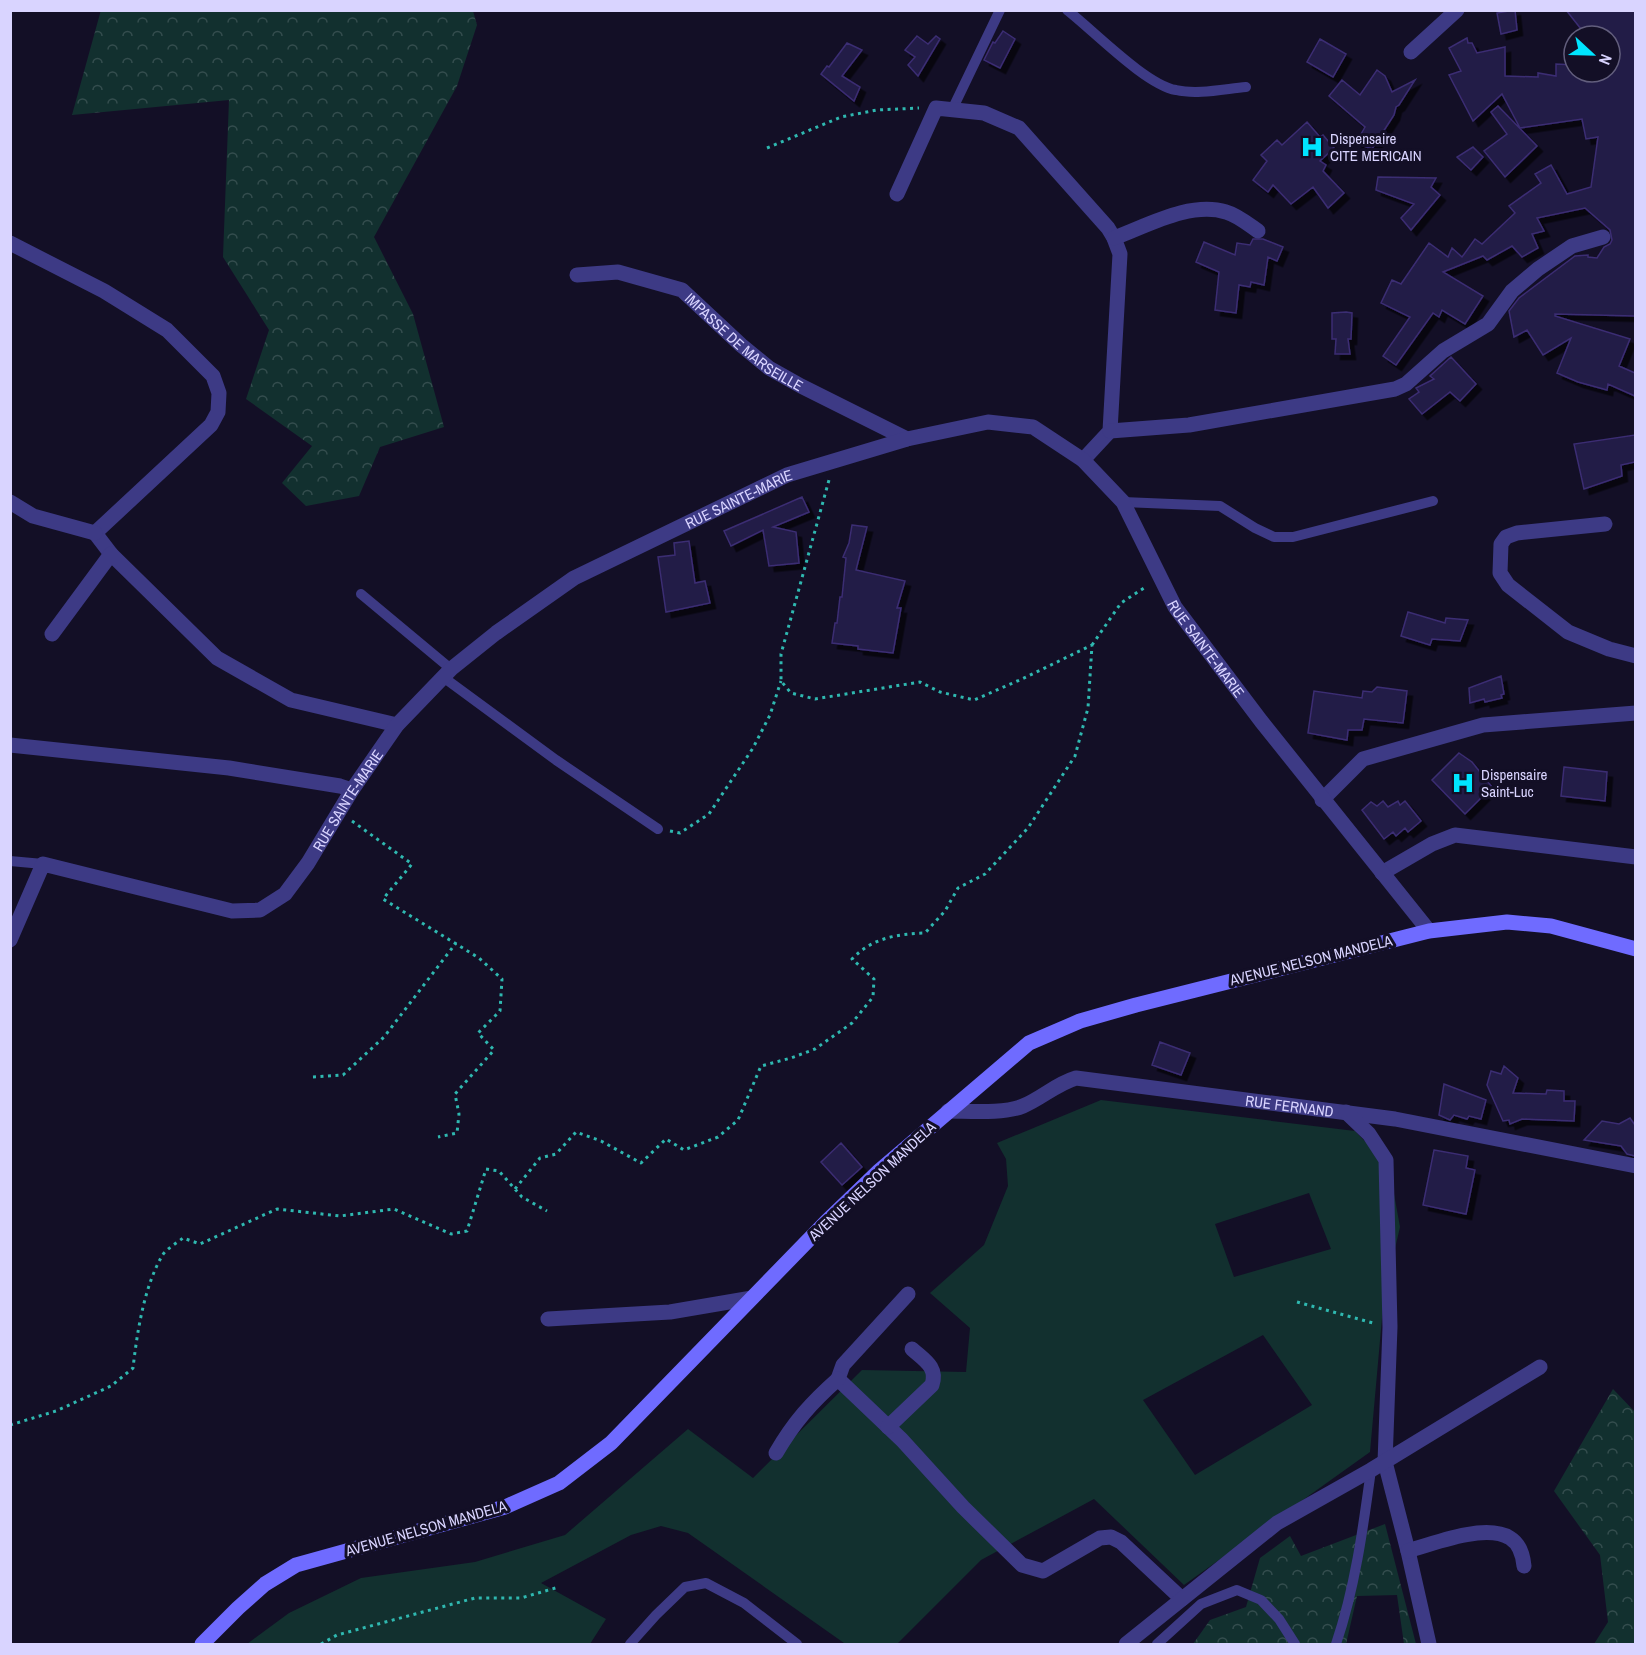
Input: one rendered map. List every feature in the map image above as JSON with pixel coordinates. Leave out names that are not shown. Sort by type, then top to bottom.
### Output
[{"type":"street","points":[[1411,52],[1457,10]]},
{"type":"street","points":[[897,194],[936,108],[984,113],[1019,128],[1108,228],[1119,254],[1110,431],[1083,460]]},
{"type":"street","points":[[1114,238],[1183,212],[1204,210],[1226,212],[1258,231]]},
{"type":"street","points":[[1110,431],[1188,425],[1395,389],[1406,384],[1443,351],[1488,324],[1512,291],[1538,269],[1572,246],[1603,237]]},
{"type":"street","points":[[10,243],[104,291],[167,330],[213,376],[219,393],[218,412],[211,425],[95,533]]},
{"type":"street","name":"IMPASSE DE MARSEILLE","points":[[577,275],[618,272],[682,290],[769,368],[907,439]]},
{"type":"street","name":"RUE SAINTE-MARIE","points":[[43,864],[232,911],[260,910],[285,894],[308,863],[351,790],[397,725],[447,673],[496,633],[574,578],[787,476],[907,439],[988,422],[1033,427],[1083,460],[1123,502],[1175,607],[1322,800],[1429,931]]},
{"type":"street","points":[[10,502],[33,516],[95,533],[111,554],[217,658],[291,700],[397,725]]},
{"type":"street","points":[[1605,524],[1517,533],[1506,537],[1501,544],[1500,573],[1508,585],[1568,632],[1609,649],[1635,656]]},
{"type":"street","points":[[52,634],[111,554]]},
{"type":"street","points":[[1322,800],[1364,759],[1483,724],[1635,713]]},
{"type":"street","points":[[10,745],[229,768],[340,786],[351,790]]},
{"type":"street","points":[[1382,873],[1432,844],[1455,835],[1635,857]]},
{"type":"street","points":[[10,940],[43,864]]},
{"type":"street","name":"AVENUE NELSON MANDELA","points":[[202,1644],[265,1584],[296,1565],[505,1507],[559,1483],[611,1443],[879,1171],[1029,1043],[1080,1021],[1136,1005],[1429,931],[1507,922],[1551,926],[1635,950]]},
{"type":"street","name":"RUE FERNAND","points":[[948,1111],[1002,1110],[1022,1107],[1064,1081],[1076,1078],[1395,1119],[1635,1166]]},
{"type":"street","points":[[1346,1112],[1369,1134],[1386,1160],[1389,1327],[1378,1466],[1408,1551],[1429,1644]]},
{"type":"street","points":[[776,1453],[788,1432],[811,1403],[837,1379],[843,1365],[908,1294]]},
{"type":"street","points":[[548,1319],[670,1312],[752,1298]]},
{"type":"street","points":[[888,1426],[932,1385],[934,1379],[933,1367],[912,1349]]},
{"type":"street","points":[[1126,1644],[1277,1523],[1378,1466],[1540,1367]]},
{"type":"street","points":[[837,1379],[888,1426],[963,1507],[1022,1565],[1043,1571],[1100,1538],[1111,1537],[1121,1542],[1182,1599]]},
{"type":"street","points":[[1408,1551],[1456,1537],[1497,1533],[1511,1538],[1519,1547],[1524,1566]]},
{"type":"lane","points":[[952,110],[1000,10]]},
{"type":"lane","points":[[1067,10],[1137,69],[1164,88],[1179,91],[1246,87]]},
{"type":"lane","points":[[1123,502],[1220,506],[1274,537],[1293,537],[1433,501]]},
{"type":"lane","points":[[361,594],[447,673],[556,759],[658,830]]},
{"type":"lane","points":[[10,861],[43,864]]},
{"type":"lane","points":[[1336,1644],[1345,1617],[1378,1466]]},
{"type":"lane","points":[[630,1644],[685,1587],[706,1583],[744,1603],[797,1644]]},
{"type":"lane","points":[[1157,1644],[1201,1604],[1237,1590],[1261,1600],[1279,1619],[1295,1644]]},
{"type":"path","points":[[767,148],[841,117],[877,110],[936,108]]},
{"type":"path","points":[[658,830],[680,833],[709,814],[753,748],[770,715],[781,681],[781,654],[834,460]]},
{"type":"path","points":[[781,681],[791,693],[815,699],[920,682],[940,692],[974,700],[1092,645],[1121,603],[1160,578]]},
{"type":"path","points":[[515,1189],[540,1158],[556,1154],[576,1132],[601,1141],[641,1163],[666,1139],[684,1150],[718,1137],[738,1120],[761,1066],[815,1049],[852,1023],[873,997],[874,979],[852,959],[864,946],[900,934],[925,933],[945,911],[958,888],[985,874],[1028,828],[1075,756],[1088,708],[1092,645]]},
{"type":"path","points":[[339,811],[412,864],[383,899],[479,958],[502,979],[500,1011],[478,1033],[494,1050],[455,1094],[459,1114],[457,1133],[438,1137]]},
{"type":"path","points":[[313,1077],[343,1075],[384,1037],[456,943]]},
{"type":"path","points":[[10,1425],[56,1411],[111,1386],[133,1368],[137,1331],[148,1290],[162,1254],[183,1238],[200,1244],[277,1209],[339,1216],[394,1209],[451,1234],[468,1231],[486,1169],[499,1170],[522,1197],[547,1211]]},
{"type":"path","points":[[1297,1302],[1389,1327]]},
{"type":"path","points":[[321,1644],[337,1635],[475,1598],[521,1598],[559,1587]]},
{"type":"green space","points":[[101,10],[473,11],[477,25],[457,86],[374,237],[413,314],[444,427],[380,447],[359,496],[306,506],[282,483],[312,446],[246,399],[269,330],[223,257],[229,100],[72,115]]},
{"type":"green space","points":[[1101,1100],[1355,1131],[1389,1166],[1400,1227],[1384,1296],[1370,1452],[1184,1585],[1094,1499],[981,1560],[897,1644],[843,1644],[688,1533],[661,1526],[631,1535],[541,1583],[606,1619],[590,1644],[247,1644],[289,1613],[361,1578],[475,1562],[565,1535],[688,1429],[753,1478],[862,1370],[966,1372],[970,1328],[930,1293],[984,1245],[1008,1186],[1006,1159],[997,1143]],"holes":[[[1309,1193],[1331,1249],[1234,1277],[1215,1224]],[[1263,1335],[1312,1405],[1195,1475],[1143,1400]]]},
{"type":"green space","points":[[1613,1389],[1635,1412],[1635,1644],[1594,1644],[1608,1622],[1600,1555],[1554,1491]]},
{"type":"green space","points":[[1385,1524],[1416,1644],[1404,1644],[1397,1595],[1357,1596],[1346,1644],[1193,1644],[1210,1620],[1246,1607],[1260,1558],[1290,1536],[1301,1556]]},
{"type":"building","points":[[1515,10],[1517,30],[1501,34],[1497,13]]},
{"type":"building","points":[[1566,10],[1635,10],[1635,316],[1555,314],[1555,316],[1630,339],[1619,366],[1635,373],[1635,396],[1608,384],[1607,390],[1557,373],[1571,338],[1543,355],[1527,330],[1514,337],[1509,311],[1519,298],[1575,256],[1588,255],[1588,257],[1597,258],[1604,247],[1610,244],[1612,240],[1610,230],[1585,208],[1537,218],[1544,231],[1532,234],[1538,248],[1522,257],[1512,246],[1487,260],[1483,256],[1443,272],[1483,296],[1465,324],[1442,310],[1439,317],[1433,313],[1396,365],[1383,356],[1410,317],[1381,303],[1392,280],[1401,284],[1429,243],[1448,257],[1452,248],[1462,257],[1475,239],[1482,244],[1515,213],[1509,206],[1541,183],[1535,174],[1551,165],[1567,194],[1591,187],[1598,137],[1586,139],[1582,119],[1520,128],[1502,94],[1473,121],[1449,75],[1461,71],[1449,48],[1467,38],[1468,43],[1472,43],[1477,53],[1505,47],[1505,76],[1538,77],[1538,73],[1556,76],[1556,64],[1562,64],[1562,84],[1622,84],[1622,24],[1577,24]]},
{"type":"building","points":[[1003,31],[1015,39],[1000,68],[984,60],[993,42],[995,43]]},
{"type":"building","points":[[917,36],[928,44],[936,36],[940,39],[918,76],[908,65],[915,57],[905,50]]},
{"type":"building","points":[[1320,39],[1346,54],[1333,77],[1307,62]]},
{"type":"building","points":[[847,43],[862,50],[842,76],[860,87],[854,101],[821,74]]},
{"type":"building","points":[[1377,70],[1385,76],[1392,92],[1415,80],[1396,107],[1394,115],[1372,149],[1356,143],[1365,127],[1329,96],[1342,80],[1360,95]]},
{"type":"building","points":[[1498,106],[1537,146],[1505,177],[1484,151],[1507,134],[1491,112]]},
{"type":"building","points":[[1307,122],[1334,148],[1320,161],[1326,165],[1323,171],[1344,193],[1328,208],[1313,187],[1291,204],[1273,185],[1268,192],[1253,180],[1267,161],[1261,155],[1277,140],[1282,145]]},
{"type":"building","points":[[1473,147],[1483,157],[1471,170],[1457,157]]},
{"type":"building","points":[[1378,177],[1436,178],[1431,187],[1440,195],[1411,230],[1401,218],[1414,204],[1376,190]]},
{"type":"building","points":[[1253,239],[1263,239],[1283,247],[1277,261],[1268,257],[1264,285],[1251,282],[1250,287],[1239,285],[1236,313],[1215,310],[1219,272],[1196,262],[1204,242],[1235,255],[1237,243],[1250,245]]},
{"type":"building","points":[[1332,313],[1352,313],[1351,339],[1348,339],[1350,354],[1335,354],[1336,339],[1332,339]]},
{"type":"building","points":[[1451,357],[1476,384],[1460,401],[1450,392],[1422,414],[1409,399],[1419,392],[1416,388],[1434,379],[1430,376]]},
{"type":"building","points":[[1635,435],[1635,462],[1621,465],[1622,476],[1584,489],[1574,444]]},
{"type":"building","points":[[802,497],[809,512],[773,527],[796,532],[799,563],[769,566],[763,530],[731,546],[724,531]]},
{"type":"building","points":[[852,525],[867,527],[856,570],[905,581],[897,608],[901,608],[893,653],[832,643],[840,597],[842,597],[846,558],[843,557],[849,543]]},
{"type":"building","points":[[689,541],[695,583],[705,581],[710,603],[666,612],[658,557],[675,555],[674,543]]},
{"type":"building","points":[[1408,612],[1445,623],[1446,618],[1468,620],[1460,641],[1432,639],[1430,645],[1401,636]]},
{"type":"building","points":[[1501,676],[1504,694],[1501,695],[1502,698],[1470,703],[1469,688]]},
{"type":"building","points":[[1377,687],[1407,691],[1403,723],[1364,719],[1362,730],[1348,730],[1347,740],[1308,733],[1314,691],[1362,698],[1363,691],[1372,692]]},
{"type":"building","name":"Dispensaire Saint-Luc","points":[[1459,753],[1472,762],[1492,787],[1465,814],[1432,780]]},
{"type":"building","points":[[1564,767],[1607,772],[1605,801],[1561,796]]},
{"type":"building","points":[[1383,801],[1388,807],[1398,801],[1400,805],[1405,801],[1421,821],[1408,832],[1405,828],[1396,836],[1393,832],[1384,839],[1362,810],[1371,802],[1377,806]]},
{"type":"building","points":[[1160,1042],[1190,1053],[1181,1075],[1152,1065]]},
{"type":"building","points":[[1504,1066],[1518,1078],[1513,1093],[1546,1094],[1547,1090],[1564,1091],[1564,1101],[1575,1101],[1574,1121],[1522,1119],[1510,1124],[1509,1120],[1503,1121],[1487,1085],[1491,1071],[1501,1074]]},
{"type":"building","points":[[1444,1084],[1486,1100],[1481,1119],[1469,1116],[1467,1119],[1454,1115],[1450,1120],[1439,1115]]},
{"type":"building","points":[[1630,1118],[1635,1125],[1635,1156],[1627,1154],[1621,1146],[1584,1140],[1602,1121],[1619,1124]]},
{"type":"building","points":[[841,1143],[862,1167],[842,1185],[821,1162]]},
{"type":"building","points":[[1434,1150],[1468,1156],[1466,1168],[1475,1170],[1466,1214],[1423,1205]]},
{"type":"place","name":"Dispensaire CITE MERICAIN","points":[[1312,147]]},
{"type":"place","name":"Dispensaire Saint-Luc","points":[[1463,783]]}]
